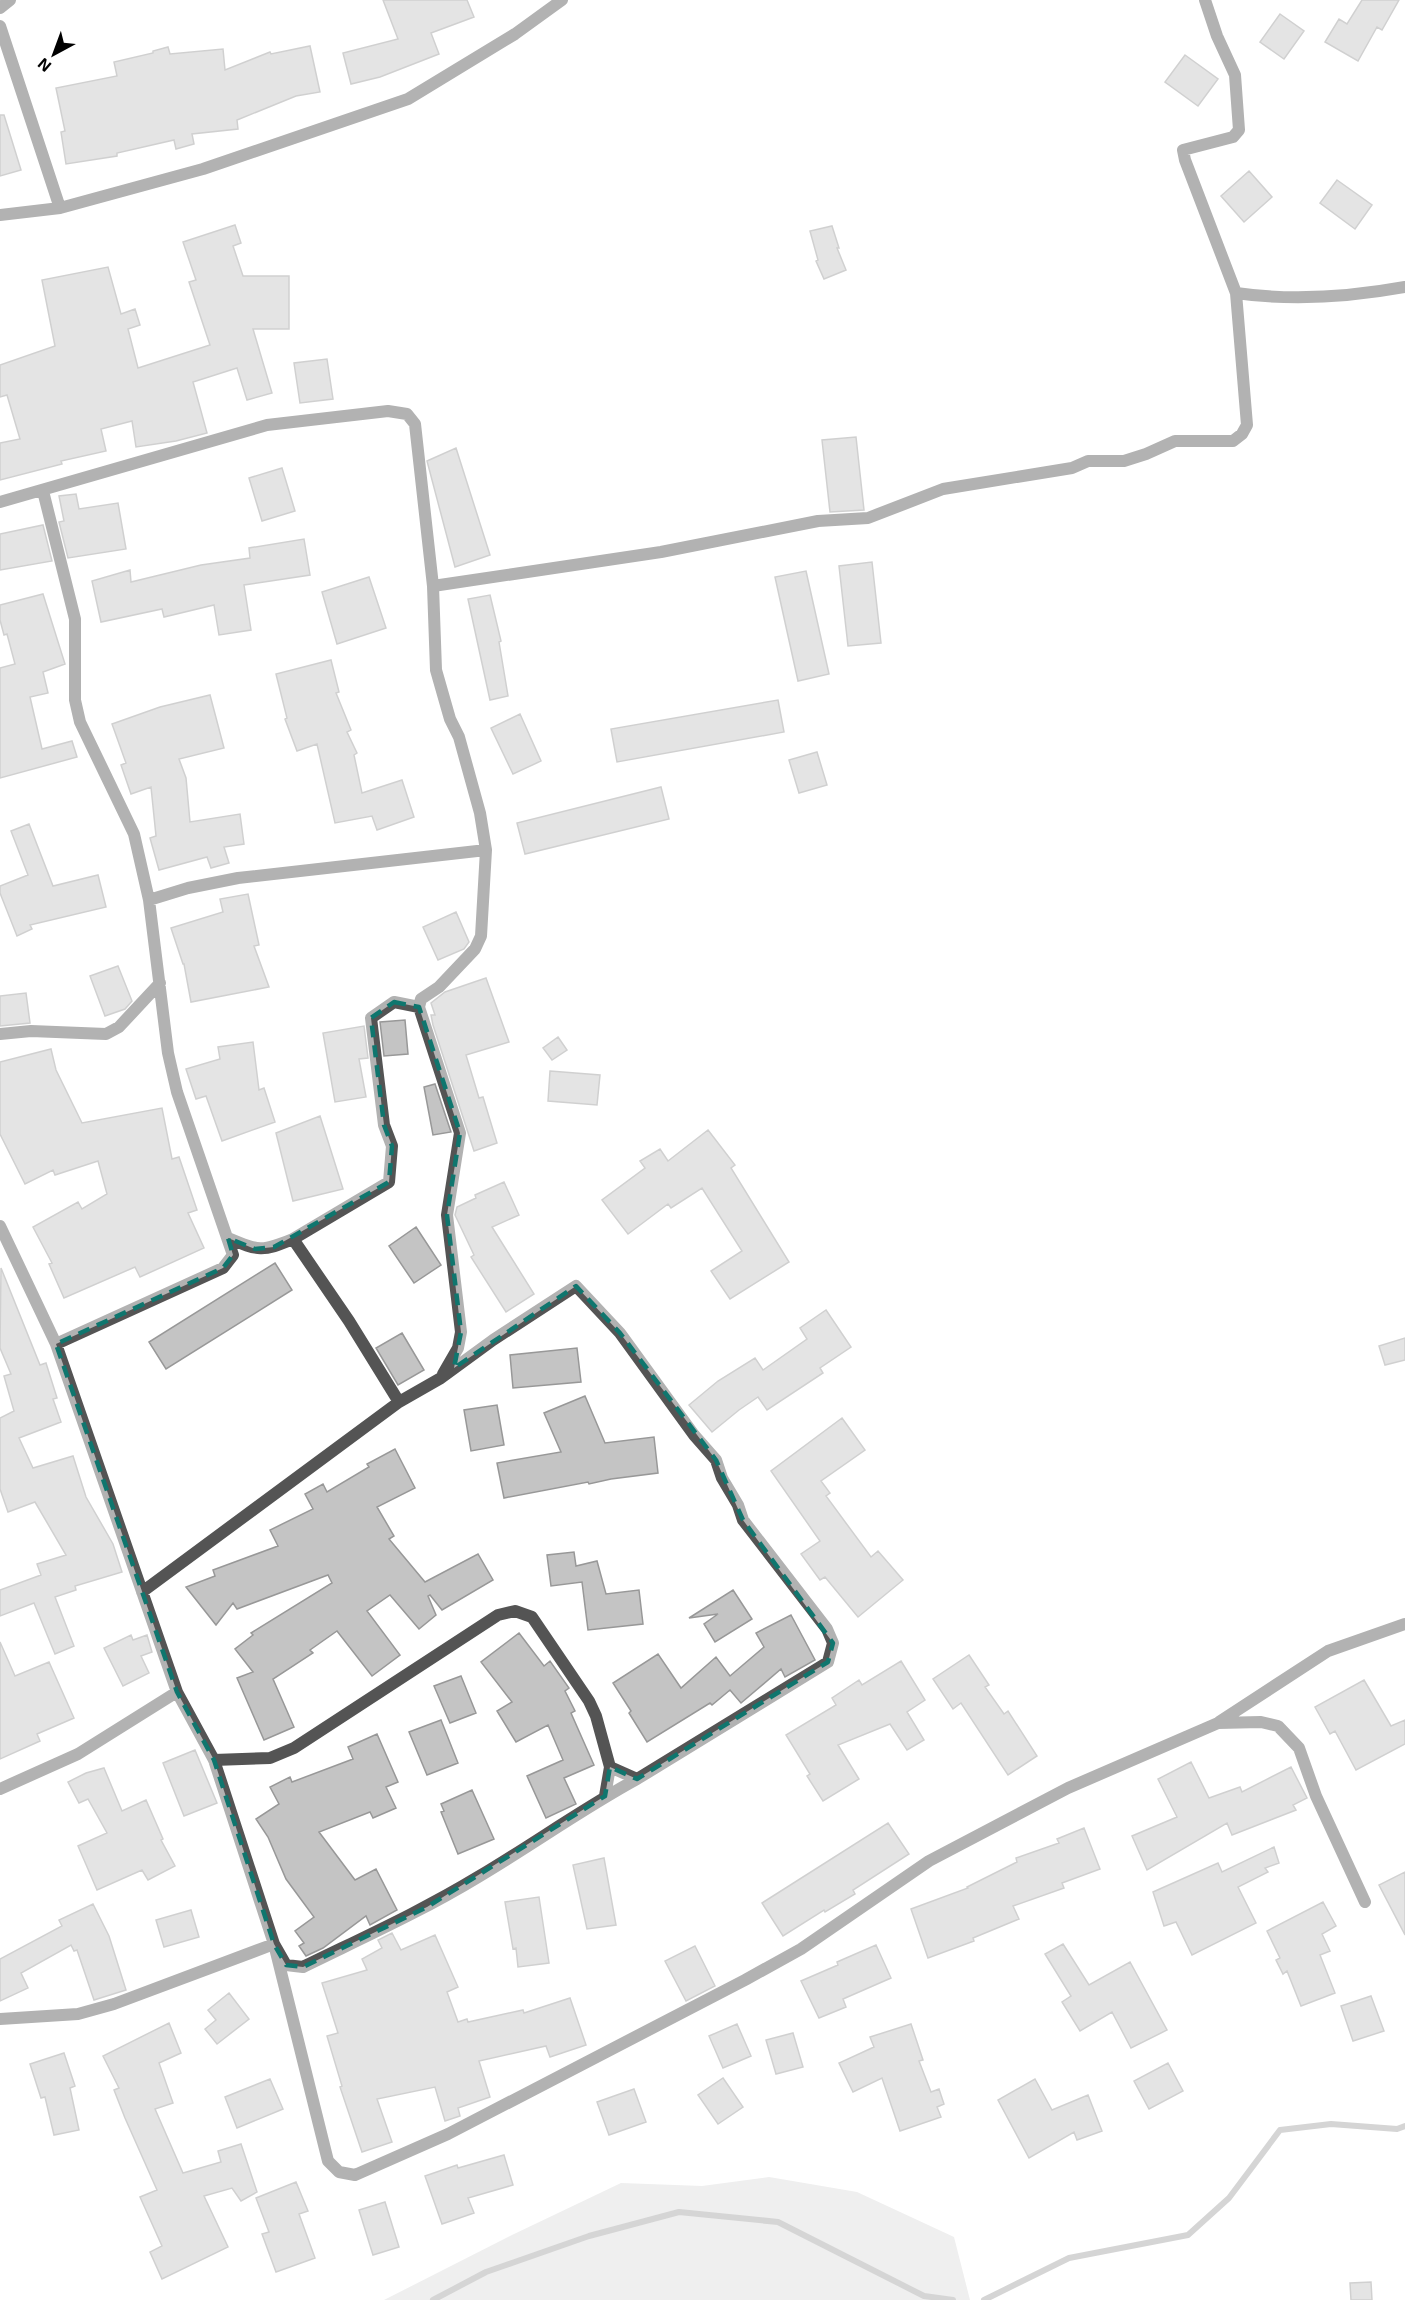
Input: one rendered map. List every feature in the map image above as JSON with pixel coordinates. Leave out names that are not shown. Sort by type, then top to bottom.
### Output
[{"type":"street","points":[[0,8],[10,0]]},
{"type":"street","points":[[0,215],[60,208],[203,169],[408,99],[515,34],[562,0]]},
{"type":"street","points":[[433,586],[662,552],[818,521],[868,518],[943,489],[1072,468],[1088,461],[1124,461],[1175,441],[1233,441],[1242,434],[1247,425],[1236,293],[1185,160],[1184,150],[1233,137],[1239,130],[1235,75],[1217,36],[1205,0]]},
{"type":"street","points":[[0,26],[60,208]]},
{"type":"street","points":[[1236,293],[1268,298],[1293,298],[1405,287]]},
{"type":"street","points":[[0,502],[267,424],[388,411],[407,414],[415,424],[433,586],[436,670],[450,719],[459,737],[480,813],[486,850],[481,936],[475,949],[439,987],[421,999],[419,1007],[460,1133],[447,1215],[461,1332],[458,1348],[441,1378]]},
{"type":"street","points":[[44,491],[75,619],[75,700],[80,722],[134,834],[150,900],[168,1053],[177,1092],[233,1255],[223,1268],[56,1344]]},
{"type":"street","points":[[150,900],[198,885],[255,876],[486,850]]},
{"type":"street","points":[[0,1034],[31,1031],[106,1034],[119,1028],[160,983]]},
{"type":"street","points":[[228,1238],[255,1249],[274,1247],[293,1239],[389,1182],[392,1146],[384,1125],[371,1018],[394,1002],[419,1007]]},
{"type":"street","points":[[0,1226],[56,1344],[177,1692],[214,1760],[274,1944],[328,2161],[339,2172],[355,2175],[448,2134],[801,1949],[929,1861],[1058,1793],[1218,1723],[1328,1651],[1405,1624]]},
{"type":"street","points":[[293,1239],[349,1321],[399,1402]]},
{"type":"street","points":[[142,1592],[399,1402],[441,1378],[493,1340],[576,1286],[620,1333],[694,1435],[716,1460],[722,1478],[738,1505],[743,1520],[827,1629],[833,1643],[828,1662],[638,1779],[605,1796],[478,1878],[427,1907],[303,1967],[286,1965],[274,1944]]},
{"type":"street","points":[[214,1760],[270,1758],[294,1748],[498,1615],[515,1611],[531,1617],[589,1701],[596,1716],[610,1767],[605,1796]]},
{"type":"street","points":[[0,1789],[78,1754],[177,1692]]},
{"type":"street","points":[[1218,1723],[1261,1722],[1278,1726],[1299,1748],[1316,1796],[1365,1902]]},
{"type":"street","points":[[610,1767],[638,1779]]},
{"type":"street","points":[[0,2019],[78,2014],[274,1944]]},
{"type":"highlighted area","points":[[394,1002],[419,1007],[460,1133],[447,1215],[461,1332],[454,1368],[576,1286],[620,1333],[716,1460],[743,1520],[833,1643],[828,1662],[637,1779],[610,1767],[605,1796],[427,1907],[303,1967],[286,1965],[274,1944],[214,1760],[177,1692],[56,1344],[223,1268],[233,1255],[228,1238],[255,1249],[274,1247],[389,1182],[392,1146],[384,1125],[371,1018]]},
{"type":"shaded area","points":[[769,2177],[857,2192],[954,2237],[970,2300],[384,2300],[621,2183],[702,2186]]},
{"type":"building","points":[[383,0],[467,0],[474,17],[431,33],[439,54],[380,77],[351,84],[343,53],[398,39]]},
{"type":"building","points":[[1362,0],[1399,0],[1382,30],[1377,27],[1358,61],[1325,42],[1339,19],[1347,24]]},
{"type":"building","points":[[1280,14],[1304,31],[1284,59],[1260,42]]},
{"type":"building","points":[[310,46],[320,92],[296,96],[237,120],[238,129],[192,134],[194,144],[176,149],[174,140],[117,153],[117,156],[66,164],[61,132],[65,131],[56,88],[117,76],[114,62],[168,47],[170,54],[223,49],[225,70],[270,52],[271,54]]},
{"type":"building","points":[[1185,55],[1218,79],[1198,106],[1165,82]]},
{"type":"building","points":[[0,115],[4,115],[21,170],[0,176]]},
{"type":"building","points":[[1249,171],[1272,197],[1244,222],[1221,196]]},
{"type":"building","points":[[1337,180],[1372,205],[1355,229],[1320,203]]},
{"type":"building","points":[[235,225],[241,243],[233,246],[243,276],[289,276],[289,329],[253,329],[272,393],[247,400],[237,368],[193,382],[207,433],[176,441],[136,447],[132,421],[101,429],[106,451],[61,461],[62,464],[0,480],[0,443],[20,439],[7,395],[0,397],[0,365],[55,346],[42,280],[108,267],[121,314],[135,309],[140,325],[128,329],[138,368],[210,345],[189,282],[196,280],[183,242]]},
{"type":"building","points":[[832,226],[839,248],[837,248],[846,270],[824,279],[816,261],[818,260],[810,231]]},
{"type":"building","points":[[327,359],[333,399],[300,403],[294,363]]},
{"type":"building","points":[[856,437],[864,510],[830,512],[822,440]]},
{"type":"building","points":[[456,448],[490,555],[455,567],[427,461]]},
{"type":"building","points":[[282,468],[295,511],[262,521],[249,478]]},
{"type":"building","points":[[76,494],[79,509],[118,503],[126,549],[68,558],[59,522],[64,521],[59,496]]},
{"type":"building","points":[[43,525],[52,561],[0,570],[0,534]]},
{"type":"building","points":[[304,539],[310,575],[244,585],[251,630],[219,635],[214,605],[164,617],[162,609],[101,622],[92,581],[130,570],[131,582],[201,565],[250,558],[249,548]]},
{"type":"building","points":[[872,562],[881,643],[848,646],[839,566]]},
{"type":"building","points":[[806,571],[829,674],[798,681],[775,577]]},
{"type":"building","points":[[369,577],[386,628],[337,644],[322,592]]},
{"type":"building","points":[[43,594],[65,664],[43,672],[48,693],[30,697],[42,749],[72,741],[77,757],[0,778],[0,668],[15,664],[7,634],[4,635],[0,620],[0,605]]},
{"type":"building","points":[[490,595],[501,641],[499,642],[508,696],[490,700],[468,599]]},
{"type":"building","points":[[331,660],[339,692],[336,693],[351,730],[347,732],[357,753],[354,755],[362,793],[402,780],[414,817],[377,830],[372,816],[335,823],[317,744],[297,751],[285,719],[287,718],[276,674]]},
{"type":"building","points":[[210,695],[224,748],[179,759],[186,778],[190,822],[240,814],[244,844],[224,847],[229,863],[211,868],[207,857],[159,870],[150,838],[156,836],[151,787],[131,794],[121,765],[126,763],[112,724],[160,707]]},
{"type":"building","points":[[778,700],[784,732],[617,762],[611,729]]},
{"type":"building","points":[[520,714],[541,761],[513,774],[491,728]]},
{"type":"building","points":[[817,752],[827,785],[799,793],[789,760]]},
{"type":"building","points":[[661,787],[669,819],[525,854],[517,823]]},
{"type":"building","points":[[29,824],[53,886],[98,875],[106,907],[30,925],[32,929],[17,936],[0,893],[0,886],[28,875],[11,831]]},
{"type":"building","points":[[248,894],[259,945],[254,946],[269,987],[191,1002],[184,964],[171,928],[223,912],[220,899]]},
{"type":"building","points":[[456,912],[469,942],[464,949],[438,960],[423,927]]},
{"type":"building","points":[[118,966],[132,1001],[125,1009],[105,1016],[90,976]]},
{"type":"building","points":[[486,978],[509,1042],[466,1055],[479,1098],[483,1097],[497,1143],[474,1151],[433,1025],[431,1015],[435,1015],[431,1003],[445,992]]},
{"type":"building","points":[[26,993],[30,1023],[0,1026],[0,996]]},
{"type":"building","points":[[405,1020],[408,1054],[384,1056],[380,1022]]},
{"type":"building","points":[[364,1026],[368,1058],[359,1059],[366,1097],[335,1102],[323,1033]]},
{"type":"building","points":[[558,1037],[567,1050],[552,1060],[543,1048]]},
{"type":"building","points":[[253,1042],[259,1090],[264,1088],[275,1122],[222,1141],[206,1096],[196,1099],[186,1069],[220,1059],[218,1047]]},
{"type":"building","points":[[51,1049],[56,1070],[82,1123],[162,1108],[172,1159],[179,1157],[197,1210],[188,1213],[204,1248],[140,1277],[135,1267],[64,1298],[49,1264],[52,1263],[33,1227],[78,1202],[82,1209],[107,1194],[98,1161],[55,1175],[53,1170],[25,1184],[0,1134],[0,1062]]},
{"type":"building","points":[[550,1071],[600,1075],[597,1105],[548,1101]]},
{"type":"building","points":[[435,1084],[451,1132],[433,1135],[424,1087]]},
{"type":"building","points":[[320,1116],[343,1189],[293,1201],[276,1133]]},
{"type":"building","points":[[708,1130],[735,1165],[731,1168],[789,1262],[730,1299],[711,1271],[742,1251],[702,1188],[671,1208],[668,1204],[628,1234],[602,1200],[645,1168],[640,1161],[660,1149],[668,1161]]},
{"type":"building","points":[[504,1182],[519,1215],[492,1227],[534,1294],[506,1312],[471,1257],[474,1255],[455,1215],[457,1207],[476,1198],[475,1195]]},
{"type":"building","points":[[416,1227],[441,1265],[414,1283],[389,1246]]},
{"type":"building","points":[[275,1263],[292,1290],[166,1369],[149,1342]]},
{"type":"building","points":[[1,1268],[40,1365],[46,1363],[57,1398],[53,1399],[61,1422],[19,1438],[33,1468],[73,1456],[86,1497],[113,1544],[122,1572],[75,1586],[76,1590],[55,1597],[74,1646],[55,1654],[34,1603],[0,1616],[0,1590],[41,1575],[37,1564],[66,1555],[35,1502],[8,1512],[0,1489],[0,1418],[14,1411],[4,1376],[11,1374],[0,1348]]},
{"type":"building","points":[[826,1310],[851,1347],[820,1368],[823,1373],[767,1410],[758,1397],[712,1432],[689,1405],[718,1381],[755,1358],[763,1370],[807,1339],[800,1328]]},
{"type":"building","points":[[402,1333],[424,1370],[398,1385],[376,1348]]},
{"type":"building","points":[[1405,1338],[1405,1360],[1385,1365],[1379,1346]]},
{"type":"building","points":[[577,1348],[581,1382],[513,1388],[510,1355]]},
{"type":"building","points":[[585,1396],[605,1443],[654,1437],[658,1473],[589,1484],[588,1482],[504,1498],[497,1463],[561,1452],[544,1413]]},
{"type":"building","points":[[497,1405],[504,1445],[471,1451],[464,1410]]},
{"type":"building","points":[[842,1418],[865,1450],[821,1481],[830,1493],[826,1496],[871,1557],[878,1551],[903,1580],[858,1617],[825,1577],[820,1580],[801,1554],[820,1541],[771,1471]]},
{"type":"building","points":[[395,1449],[415,1488],[377,1507],[394,1536],[389,1539],[425,1582],[478,1554],[493,1580],[442,1610],[430,1595],[428,1596],[436,1615],[419,1629],[390,1595],[367,1611],[400,1655],[372,1676],[337,1631],[310,1650],[313,1653],[273,1679],[294,1727],[264,1740],[237,1678],[253,1672],[235,1649],[253,1635],[251,1633],[332,1583],[328,1575],[237,1609],[233,1603],[216,1625],[186,1587],[215,1576],[213,1570],[278,1546],[270,1530],[313,1509],[305,1494],[323,1484],[327,1492],[369,1467],[367,1464]]},
{"type":"building","points":[[574,1552],[576,1566],[597,1561],[606,1594],[639,1590],[643,1624],[588,1630],[582,1582],[551,1586],[547,1555]]},
{"type":"building","points":[[733,1590],[752,1619],[715,1642],[704,1624],[718,1614],[689,1618]]},
{"type":"building","points":[[791,1615],[815,1660],[785,1677],[781,1669],[741,1703],[730,1690],[712,1705],[710,1703],[647,1742],[613,1683],[658,1654],[681,1688],[716,1657],[730,1676],[764,1647],[756,1633]]},
{"type":"building","points":[[519,1633],[544,1666],[550,1661],[569,1688],[565,1691],[575,1711],[571,1713],[594,1765],[564,1778],[576,1804],[546,1818],[527,1776],[563,1760],[548,1725],[516,1742],[497,1711],[512,1702],[481,1662]]},
{"type":"building","points":[[131,1635],[133,1640],[147,1635],[152,1652],[141,1656],[149,1673],[123,1686],[104,1648]]},
{"type":"building","points":[[0,1642],[15,1676],[49,1662],[74,1718],[37,1734],[40,1741],[0,1759]]},
{"type":"building","points":[[969,1655],[989,1685],[985,1687],[1004,1714],[1008,1711],[1037,1756],[1008,1775],[961,1703],[953,1709],[933,1679]]},
{"type":"building","points":[[901,1661],[925,1700],[907,1712],[924,1740],[907,1750],[890,1724],[838,1745],[859,1779],[823,1801],[807,1776],[810,1774],[786,1735],[836,1705],[832,1698],[859,1680],[862,1685]]},
{"type":"building","points":[[461,1676],[476,1713],[450,1723],[434,1686]]},
{"type":"building","points":[[1364,1680],[1391,1726],[1405,1720],[1405,1744],[1356,1770],[1335,1731],[1330,1734],[1315,1707]]},
{"type":"building","points":[[441,1720],[458,1763],[427,1775],[409,1732]]},
{"type":"building","points":[[377,1734],[398,1782],[386,1787],[396,1808],[373,1818],[370,1812],[319,1832],[355,1880],[376,1869],[397,1910],[370,1925],[366,1916],[323,1948],[306,1956],[299,1946],[304,1943],[295,1931],[314,1917],[286,1879],[268,1837],[256,1819],[279,1804],[270,1787],[290,1777],[292,1782],[353,1759],[348,1747]]},
{"type":"building","points":[[195,1750],[217,1803],[184,1816],[163,1763]]},
{"type":"building","points":[[1191,1762],[1209,1798],[1240,1787],[1242,1792],[1291,1767],[1307,1798],[1293,1805],[1296,1810],[1232,1835],[1227,1823],[1147,1870],[1132,1836],[1177,1817],[1158,1779]]},
{"type":"building","points":[[104,1768],[122,1811],[146,1800],[163,1839],[161,1840],[175,1866],[148,1880],[142,1870],[97,1890],[78,1846],[107,1833],[88,1799],[79,1803],[68,1782],[86,1773]]},
{"type":"building","points":[[472,1790],[494,1839],[458,1854],[441,1812],[444,1811],[441,1804]]},
{"type":"building","points":[[888,1823],[909,1854],[853,1890],[855,1894],[783,1936],[762,1903]]},
{"type":"building","points":[[1084,1828],[1100,1869],[1062,1883],[1064,1888],[1013,1906],[1019,1919],[973,1938],[974,1941],[928,1958],[911,1909],[968,1888],[1017,1862],[1016,1858],[1059,1843],[1057,1839]]},
{"type":"building","points":[[1274,1847],[1279,1863],[1265,1868],[1268,1872],[1238,1887],[1256,1923],[1192,1955],[1176,1922],[1164,1926],[1153,1892],[1218,1863],[1222,1872]]},
{"type":"building","points":[[604,1858],[616,1925],[587,1929],[573,1865]]},
{"type":"building","points":[[1405,1872],[1405,1935],[1379,1885]]},
{"type":"building","points":[[539,1897],[549,1963],[518,1967],[505,1902]]},
{"type":"building","points":[[1323,1902],[1336,1926],[1322,1934],[1330,1951],[1320,1955],[1335,1993],[1301,2006],[1287,1971],[1283,1974],[1276,1960],[1280,1958],[1267,1931]]},
{"type":"building","points":[[93,1904],[109,1936],[126,1990],[94,2000],[77,1950],[74,1951],[71,1945],[21,1973],[28,1988],[0,2001],[0,1959],[62,1926],[59,1920]]},
{"type":"building","points":[[191,1910],[199,1937],[164,1947],[156,1920]]},
{"type":"building","points":[[392,1933],[401,1950],[435,1935],[458,1987],[447,1992],[458,2022],[467,2019],[468,2022],[523,2010],[524,2013],[570,1998],[586,2045],[550,2057],[546,2046],[479,2061],[490,2097],[458,2108],[460,2116],[445,2121],[435,2087],[377,2099],[392,2142],[362,2152],[340,2087],[342,2086],[327,2036],[338,2033],[322,1983],[367,1970],[362,1959],[382,1948],[378,1940]]},
{"type":"building","points":[[1063,1944],[1089,1985],[1130,1962],[1167,2030],[1131,2048],[1112,2012],[1080,2031],[1062,2002],[1071,1996],[1045,1954]]},
{"type":"building","points":[[876,1945],[891,1978],[843,1999],[846,2007],[819,2018],[801,1981]]},
{"type":"building","points":[[695,1946],[715,1986],[686,2001],[665,1961]]},
{"type":"building","points":[[229,1993],[249,2019],[217,2044],[205,2029],[216,2020],[208,2010]]},
{"type":"building","points":[[1371,1996],[1384,2031],[1353,2041],[1341,2006]]},
{"type":"building","points":[[169,2023],[181,2053],[159,2063],[173,2103],[155,2109],[183,2173],[221,2162],[218,2151],[241,2144],[257,2192],[241,2201],[232,2188],[204,2196],[228,2247],[162,2279],[150,2252],[162,2246],[140,2197],[157,2190],[114,2090],[119,2088],[103,2056]]},
{"type":"building","points":[[737,2024],[751,2056],[723,2068],[709,2036]]},
{"type":"building","points":[[911,2024],[923,2060],[919,2061],[931,2092],[939,2089],[944,2104],[937,2107],[941,2117],[900,2131],[882,2078],[853,2092],[839,2063],[874,2047],[870,2037]]},
{"type":"building","points":[[793,2033],[803,2067],[776,2074],[766,2040]]},
{"type":"building","points":[[64,2053],[75,2086],[70,2088],[79,2130],[54,2135],[45,2097],[41,2098],[30,2064]]},
{"type":"building","points":[[1168,2063],[1183,2091],[1149,2109],[1134,2081]]},
{"type":"building","points":[[723,2078],[743,2107],[718,2124],[698,2095]]},
{"type":"building","points":[[270,2079],[283,2109],[237,2128],[225,2097]]},
{"type":"building","points":[[1035,2079],[1052,2110],[1088,2095],[1102,2131],[1077,2140],[1074,2132],[1029,2158],[998,2100]]},
{"type":"building","points":[[634,2089],[646,2122],[609,2135],[597,2102]]},
{"type":"building","points":[[504,2155],[513,2185],[468,2198],[474,2213],[442,2224],[425,2176],[457,2165],[458,2168]]},
{"type":"building","points":[[296,2182],[308,2211],[299,2214],[315,2258],[276,2272],[262,2234],[269,2232],[256,2198]]},
{"type":"building","points":[[385,2202],[399,2247],[373,2255],[359,2210]]},
{"type":"building","points":[[1371,2282],[1372,2300],[1351,2300],[1350,2283]]},
{"type":"waterway","points":[[984,2300],[1069,2258],[1188,2235],[1229,2198],[1280,2130],[1331,2124],[1397,2129],[1405,2126]]},
{"type":"waterway","points":[[433,2300],[486,2272],[589,2236],[679,2212],[778,2222],[924,2296],[953,2300]]}]
